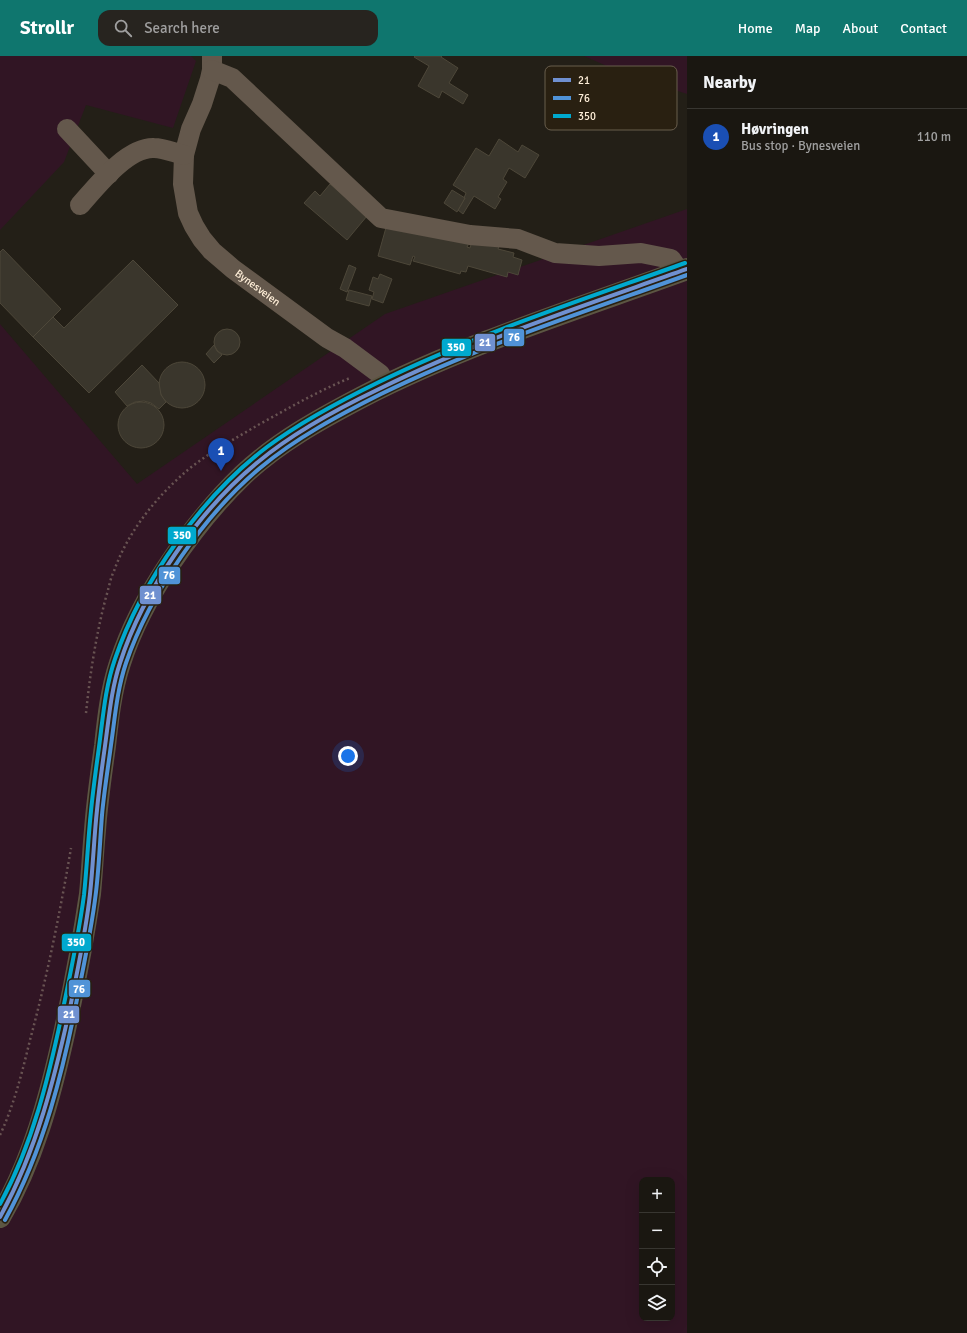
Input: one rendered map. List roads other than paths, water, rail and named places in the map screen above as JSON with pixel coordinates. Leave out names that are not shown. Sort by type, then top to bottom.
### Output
[{"type":"main road","points":[[0,1217],[25,1166],[38,1130],[58,1062],[73,994],[90,893],[96,814],[110,709],[120,663],[156,586],[184,543],[209,510],[245,474],[278,447],[308,426],[424,366],[483,343],[684,271]]},
{"type":"street","name":"Bynesveien","points":[[212,63],[202,104],[191,129],[184,155],[183,184],[188,213],[202,239],[212,251],[260,290],[327,338],[345,348],[380,374],[385,385]]},
{"type":"street","points":[[212,63],[232,78],[381,218],[470,235],[518,239],[555,253],[599,256],[649,255],[670,259],[684,271]]},
{"type":"street","points":[[67,129],[109,174]]},
{"type":"street","points":[[80,205],[109,174],[133,153],[144,149],[155,148],[184,155]]},
{"type":"place","name":"Høvringen","points":[[221,471]]}]
